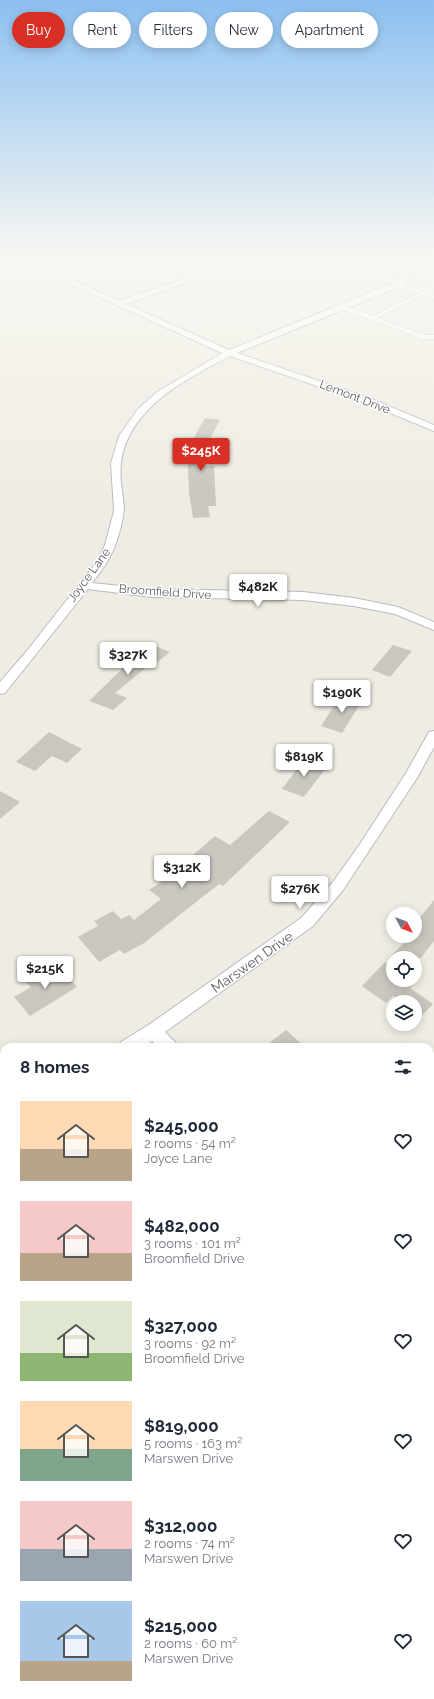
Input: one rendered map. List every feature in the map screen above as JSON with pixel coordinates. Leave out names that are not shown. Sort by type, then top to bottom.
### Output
[{"type":"street","name":"Lemont Drive","points":[[188,334],[229,353],[369,401],[434,428]]},
{"type":"street","name":"Joyce Lane","points":[[0,690],[30,655],[104,560],[111,545],[119,511],[116,463],[124,436],[141,411],[160,394],[182,378],[229,353],[274,334]]},
{"type":"street","name":"Broomfield Drive","points":[[84,585],[151,593],[303,596],[354,602],[398,611],[434,626]]},
{"type":"street","name":"Marswen Drive","points":[[134,1043],[153,1031],[307,922],[338,886],[365,848],[412,775],[434,735]]},
{"type":"street","points":[[153,1031],[165,1043]]},
{"type":"lane","points":[[417,334],[433,338]]},
{"type":"building","points":[[205,418],[220,420],[195,466],[214,466],[216,506],[208,506],[210,517],[193,518],[189,492],[187,450]]},
{"type":"building","points":[[150,644],[170,652],[151,667],[148,666],[115,693],[127,698],[113,710],[89,701],[122,669],[120,668]]},
{"type":"building","points":[[393,645],[412,651],[390,677],[372,670]]},
{"type":"building","points":[[341,695],[362,701],[342,733],[321,726]]},
{"type":"building","points":[[49,732],[82,749],[67,763],[52,756],[35,771],[16,762]]},
{"type":"building","points":[[304,760],[326,768],[304,797],[282,789]]},
{"type":"building","points":[[0,791],[20,802],[0,819]]},
{"type":"building","points":[[269,811],[290,822],[223,886],[219,884],[144,943],[124,954],[120,950],[99,962],[78,937],[98,926],[94,921],[113,911],[121,919],[129,915],[134,920],[161,899],[149,890],[164,880],[215,836],[230,845]]},
{"type":"building","points":[[434,900],[434,941],[422,957],[422,951],[396,951],[404,943],[422,943],[422,915]]},
{"type":"building","points":[[385,962],[386,987],[411,987],[410,988],[420,995],[386,995],[386,1003],[362,986]]},
{"type":"building","points":[[57,964],[77,987],[30,1016],[14,997],[31,987],[26,982]]},
{"type":"building","points":[[422,996],[433,1004],[422,1016]]},
{"type":"building","points":[[286,1030],[301,1043],[269,1043]]}]
